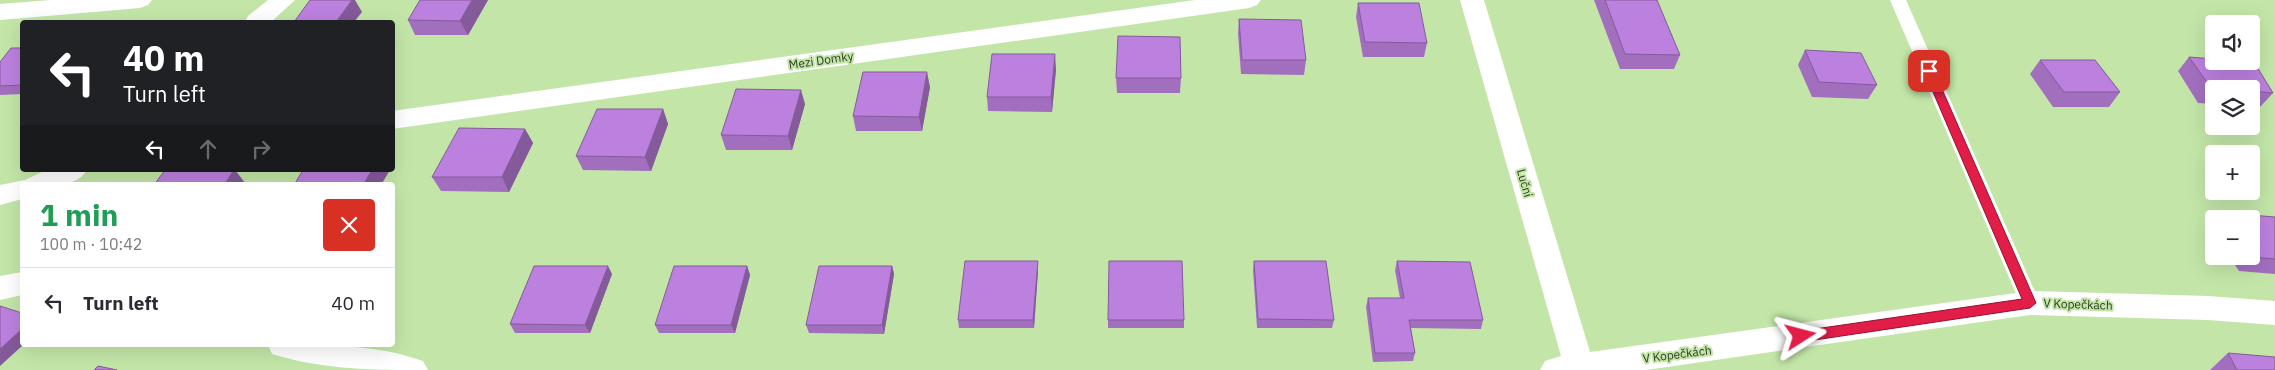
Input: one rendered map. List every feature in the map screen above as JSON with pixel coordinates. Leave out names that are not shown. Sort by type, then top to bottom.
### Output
[{"type":"street","points":[[0,12],[140,0]]},
{"type":"street","points":[[259,20],[283,0]]},
{"type":"street","name":"Mezi Domky","points":[[395,120],[1249,0]]},
{"type":"street","name":"Luční","points":[[1472,0],[1567,368]]},
{"type":"street","points":[[43,182],[68,172]]},
{"type":"street","points":[[74,182],[83,172]]},
{"type":"street","points":[[0,195],[20,190]]},
{"type":"street","points":[[0,288],[20,284]]},
{"type":"street","name":"V Kopečkách","points":[[1567,368],[1715,360],[2030,303],[2208,308],[2275,313]]},
{"type":"street","points":[[293,347],[412,370]]},
{"type":"lane","points":[[1898,0],[2030,303]]},
{"type":"building","points":[[310,0],[352,0],[337,20],[295,20]]},
{"type":"building","points":[[420,0],[472,0],[460,21],[408,20]]},
{"type":"building","points":[[1605,0],[1657,0],[1680,55],[1625,54]]},
{"type":"building","points":[[1358,3],[1419,3],[1427,43],[1365,42]]},
{"type":"building","points":[[1239,19],[1301,20],[1306,60],[1242,60]]},
{"type":"building","points":[[1118,36],[1180,37],[1181,78],[1116,78]]},
{"type":"building","points":[[11,48],[20,48],[20,85],[0,86],[0,62]]},
{"type":"building","points":[[1805,50],[1861,53],[1877,85],[1819,82]]},
{"type":"building","points":[[992,54],[1055,54],[1051,97],[987,97]]},
{"type":"building","points":[[2189,57],[2205,58],[2205,70],[2259,70],[2273,93],[2260,92],[2260,80],[2205,80]]},
{"type":"building","points":[[2040,60],[2095,60],[2120,92],[2064,92]]},
{"type":"building","points":[[863,72],[927,72],[919,117],[853,116]]},
{"type":"building","points":[[736,89],[801,90],[788,136],[721,135]]},
{"type":"building","points":[[597,109],[663,109],[645,157],[576,156]]},
{"type":"building","points":[[459,128],[525,129],[502,177],[432,177]]},
{"type":"building","points":[[164,172],[233,172],[226,182],[156,182]]},
{"type":"building","points":[[302,172],[371,172],[365,182],[296,182]]},
{"type":"building","points":[[2260,216],[2275,217],[2275,259],[2260,258]]},
{"type":"building","points":[[965,261],[1038,261],[1033,320],[958,320]]},
{"type":"building","points":[[1109,261],[1182,261],[1184,320],[1108,320]]},
{"type":"building","points":[[1254,261],[1326,261],[1334,320],[1258,319]]},
{"type":"building","points":[[1397,261],[1470,262],[1483,320],[1409,320],[1415,353],[1375,353],[1368,298],[1404,298]]},
{"type":"building","points":[[534,266],[608,266],[585,325],[510,324]]},
{"type":"building","points":[[674,266],[747,266],[731,325],[655,325]]},
{"type":"building","points":[[819,266],[892,266],[882,325],[806,325]]},
{"type":"building","points":[[0,306],[20,312],[20,331],[0,349]]},
{"type":"building","points":[[2228,353],[2275,357],[2275,370],[2237,370]]},
{"type":"building","points":[[98,366],[117,370],[94,370]]},
{"type":"route","points":[[1801,336],[2030,303],[1929,71]]}]
